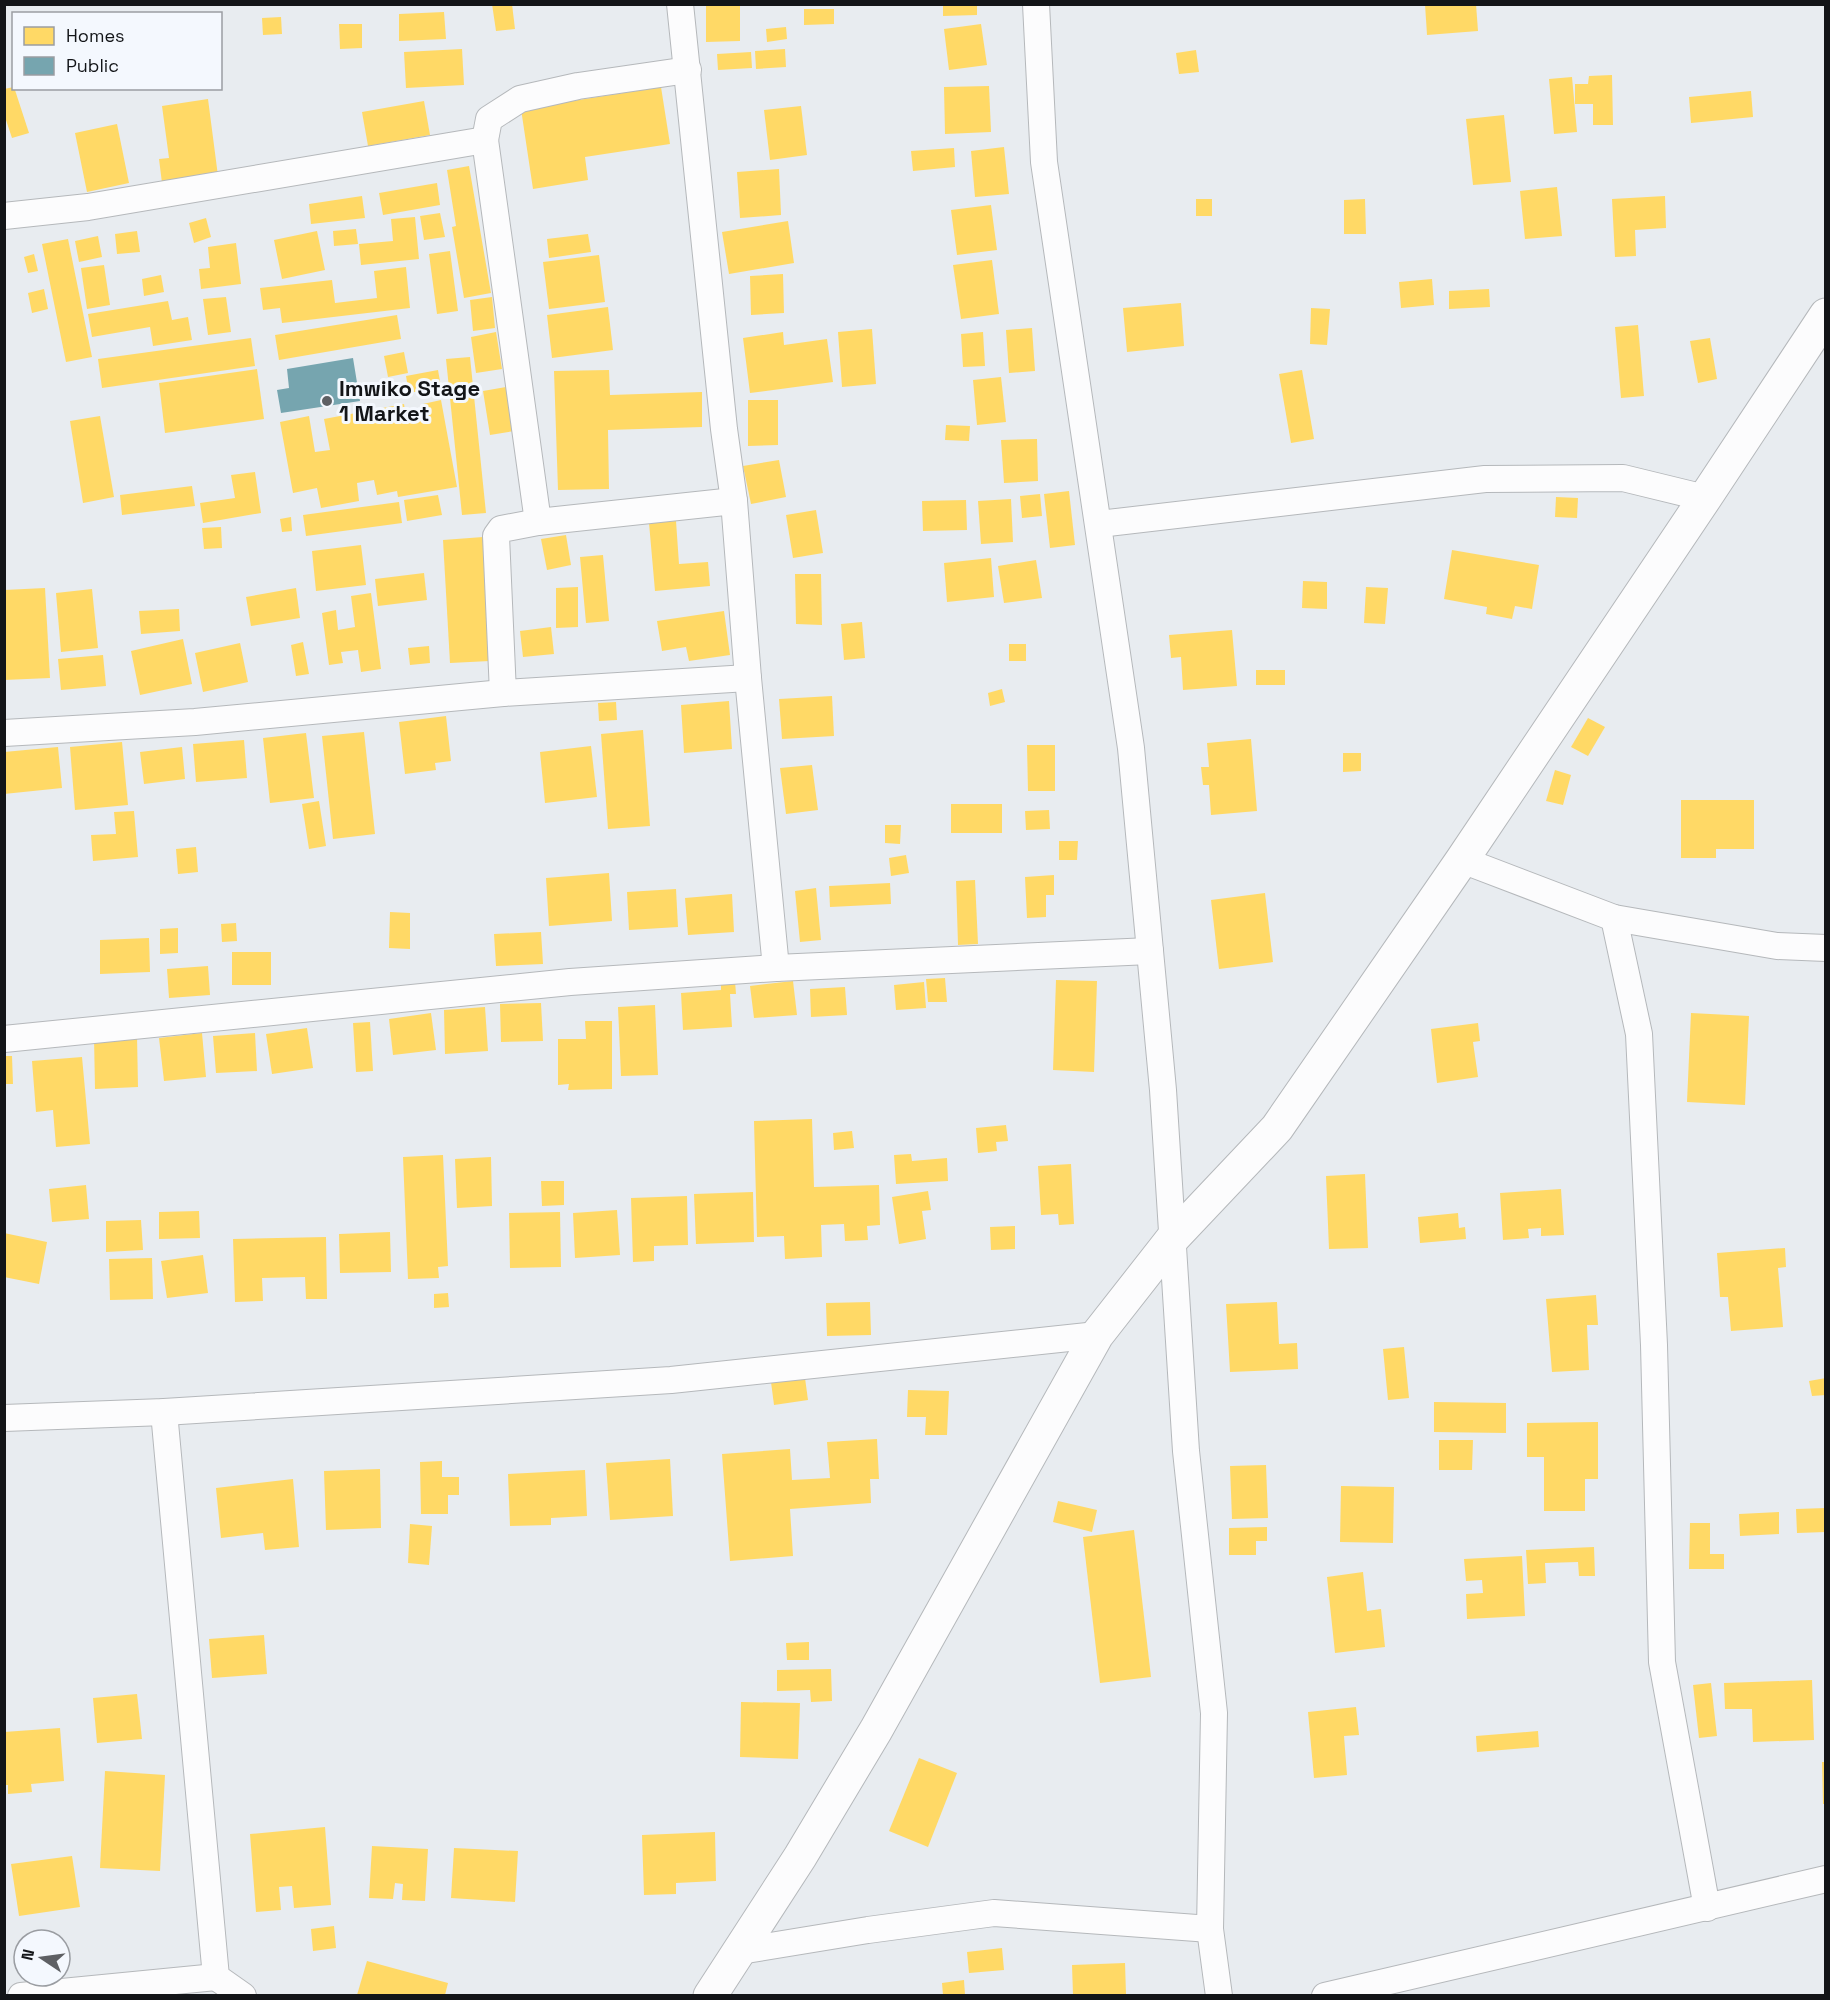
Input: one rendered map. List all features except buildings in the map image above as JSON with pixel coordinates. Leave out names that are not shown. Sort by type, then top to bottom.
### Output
[{"type":"main road","points":[[710,1995],[800,1857],[870,1740],[1097,1335],[1173,1238],[1277,1128],[1462,860],[1826,315]]},
{"type":"street","points":[[680,4],[724,429],[734,501],[748,678],[776,969]]},
{"type":"street","points":[[1036,4],[1044,162],[1131,748],[1163,1090],[1186,1450],[1214,1713],[1210,1929],[1219,1995]]},
{"type":"street","points":[[538,522],[485,140],[489,119],[520,99],[578,86],[688,70]]},
{"type":"street","points":[[4,216],[88,207],[485,140]]},
{"type":"street","points":[[1098,524],[1485,479],[1623,478],[1705,498]]},
{"type":"street","points":[[502,693],[496,536],[501,529],[538,522],[734,501]]},
{"type":"street","points":[[4,733],[195,722],[502,693],[748,678]]},
{"type":"street","points":[[1462,860],[1614,918],[1777,946],[1826,948]]},
{"type":"street","points":[[1614,918],[1639,1034],[1654,1345],[1662,1662],[1707,1908]]},
{"type":"street","points":[[4,1039],[570,982],[776,969],[1150,951]]},
{"type":"street","points":[[4,1418],[164,1412],[671,1380],[1097,1335]]},
{"type":"street","points":[[164,1412],[216,1977]]},
{"type":"street","points":[[1325,1995],[1826,1879]]},
{"type":"street","points":[[740,1951],[868,1930],[994,1913],[1210,1929]]},
{"type":"street","points":[[21,1995],[216,1977],[243,1995]]},
{"type":"place","name":"Imwiko Stage 1 Market","points":[[327,401]]}]
